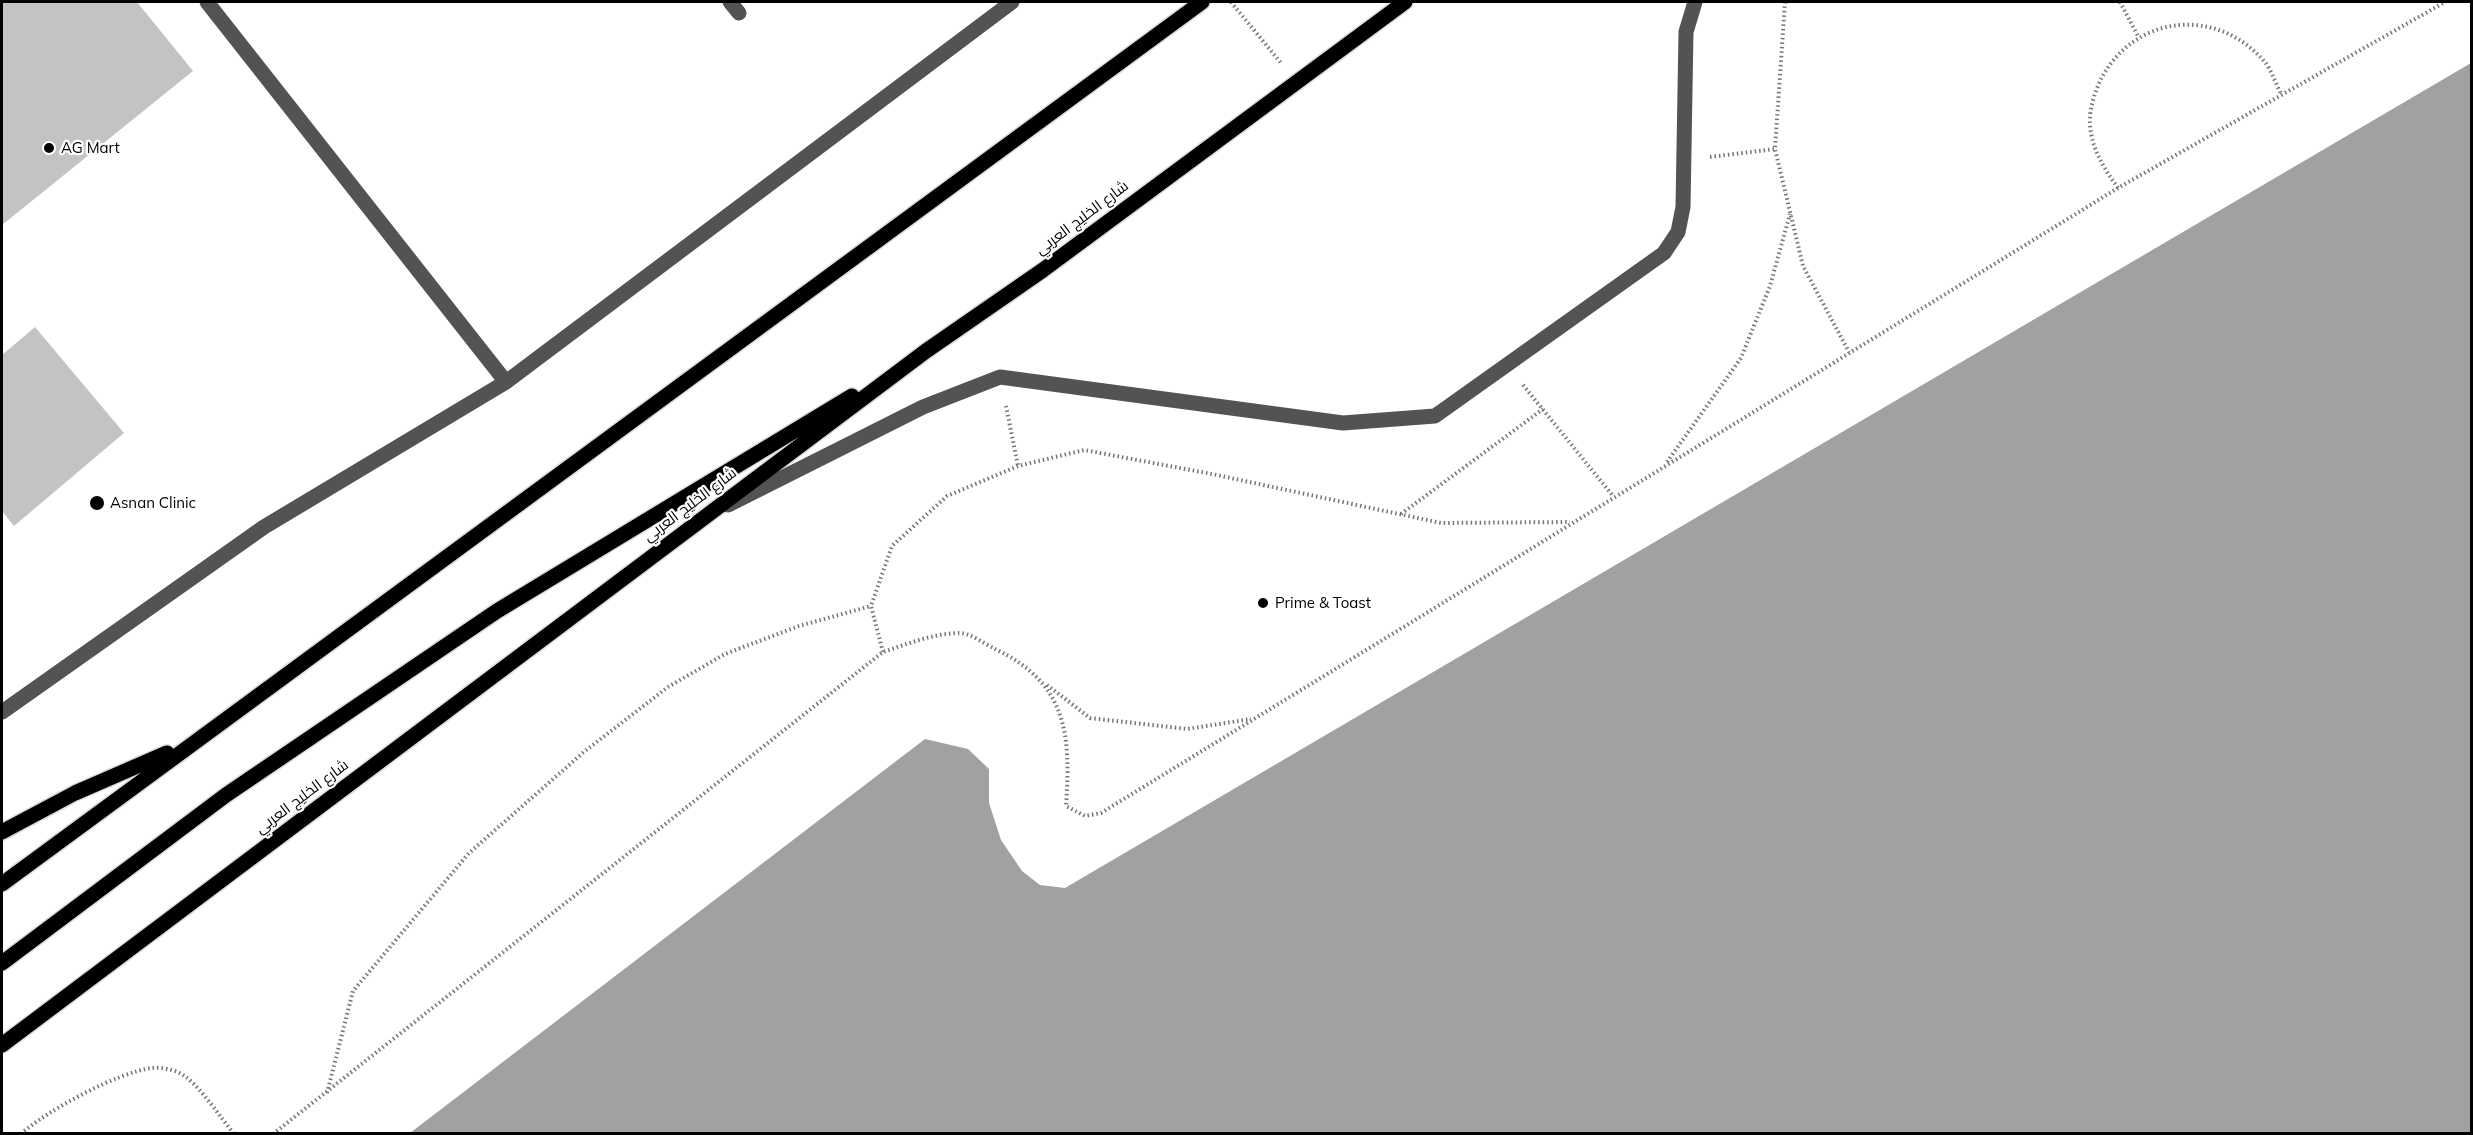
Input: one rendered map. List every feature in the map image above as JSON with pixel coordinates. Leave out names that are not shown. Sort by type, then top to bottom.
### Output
[{"type":"main road","points":[[2,884],[186,746],[865,252],[1202,2]]},
{"type":"main road","name":"شارع الخليج العربي","points":[[2,1045],[926,351],[1043,270],[1406,2]]},
{"type":"main road","points":[[2,963],[226,795],[497,611],[926,351]]},
{"type":"main road","points":[[2,832],[75,793],[186,746]]},
{"type":"street","points":[[207,2],[506,382]]},
{"type":"street","points":[[2,712],[264,526],[506,382],[1012,2]]},
{"type":"street","points":[[707,516],[923,407],[1000,377],[1343,423],[1435,416],[1664,253],[1678,232],[1683,207],[1685,160],[1683,114],[1686,32],[1695,2]]},
{"type":"path","points":[[1232,2],[1297,82]]},
{"type":"path","points":[[1785,2],[1774,149],[1803,266],[1849,352]]},
{"type":"path","points":[[2120,2],[2138,36]]},
{"type":"path","points":[[1045,684],[1065,724],[1068,775],[1066,806],[1085,816],[1101,813],[1613,496],[2118,188],[2445,2]]},
{"type":"path","points":[[2118,188],[2098,159],[2090,124],[2095,90],[2112,59],[2138,36],[2172,25],[2183,25],[2207,26],[2240,39],[2265,62],[2281,94]]},
{"type":"path","points":[[1685,160],[1774,149]]},
{"type":"path","points":[[1665,465],[1740,358],[1770,286],[1791,213]]},
{"type":"path","points":[[1507,364],[1613,496]]},
{"type":"path","points":[[1000,377],[1018,466]]},
{"type":"path","points":[[1401,514],[1543,409]]},
{"type":"path","points":[[883,652],[871,606],[892,546],[947,496],[1018,466],[1084,450],[1212,474],[1441,523],[1572,522]]},
{"type":"path","points":[[327,1094],[353,992],[469,853],[585,751],[668,687],[724,654],[799,626],[871,606]]},
{"type":"path","points":[[273,1134],[327,1094],[883,652],[920,639],[960,632],[1014,658],[1090,718],[1187,729],[1255,718]]},
{"type":"path","points":[[21,1134],[36,1120],[96,1087],[150,1068],[167,1068],[187,1077],[234,1134]]},
{"type":"shaded area","points":[[2471,63],[2471,1133],[410,1133],[925,739],[968,749],[989,769],[989,803],[1001,840],[1022,871],[1040,885],[1065,888]]},
{"type":"building","name":"AG Mart","points":[[2,2],[137,2],[193,71],[2,225]]},
{"type":"building","points":[[35,327],[124,433],[14,526],[2,511],[2,355]]},
{"type":"place","name":"AG Mart","points":[[49,148]]},
{"type":"place","name":"Asnan Clinic","points":[[97,503]]},
{"type":"place","name":"Prime & Toast","points":[[1263,603]]}]
